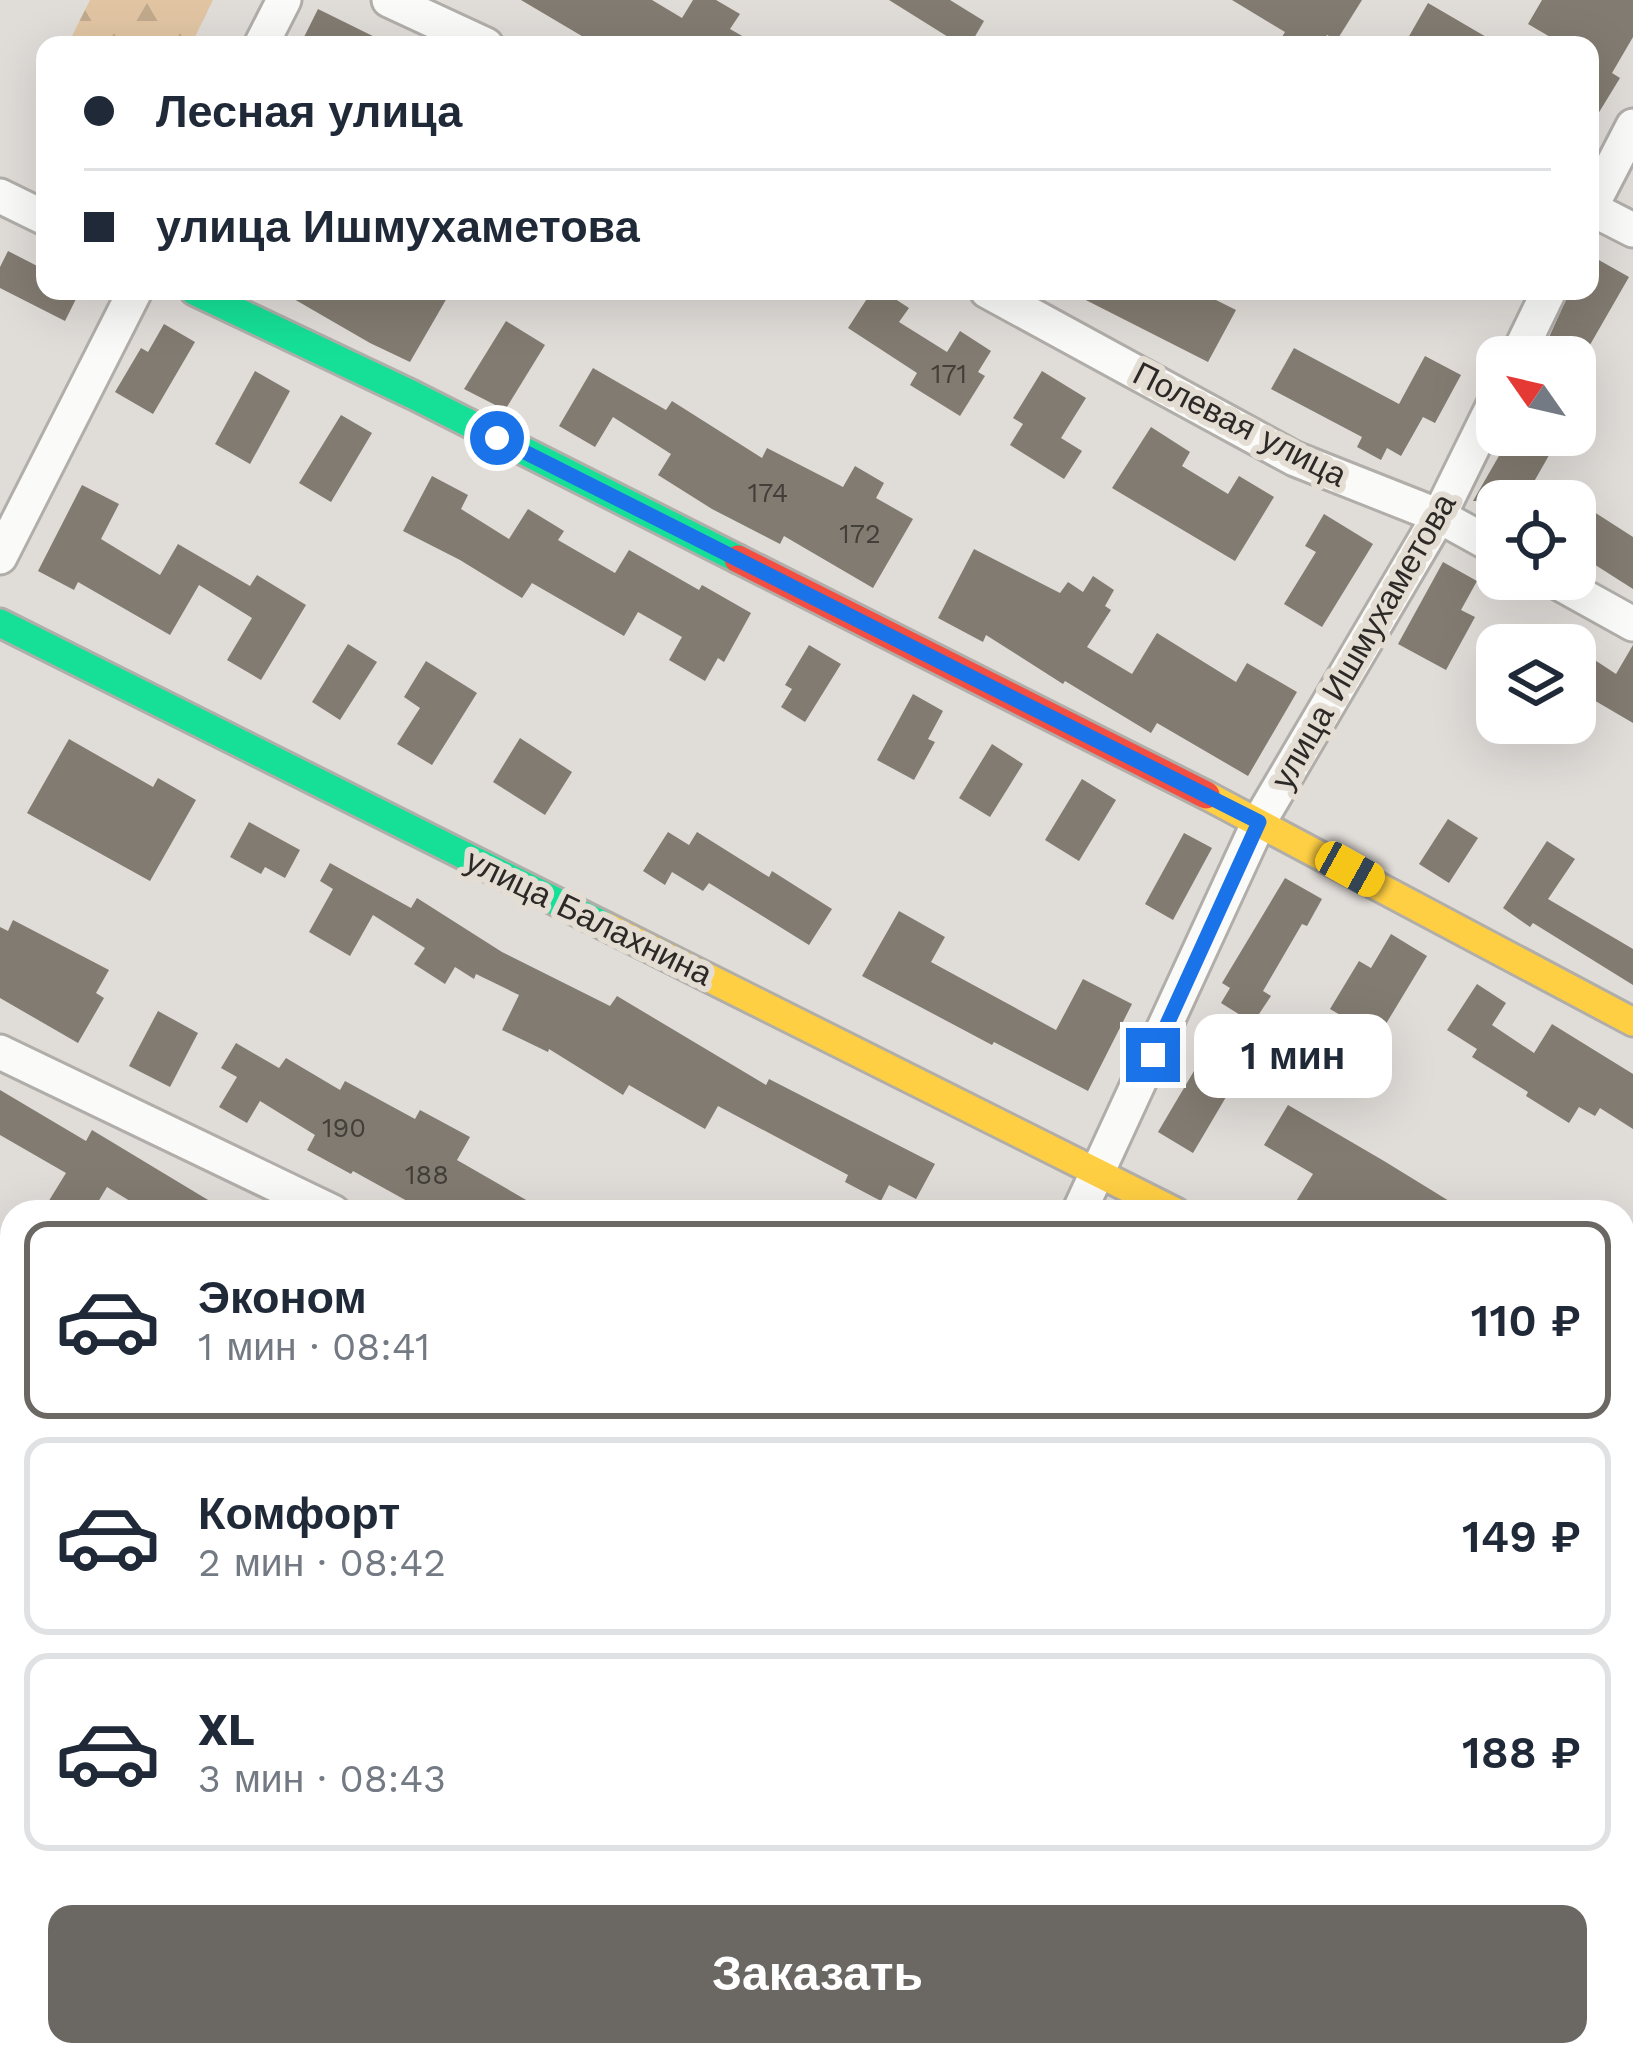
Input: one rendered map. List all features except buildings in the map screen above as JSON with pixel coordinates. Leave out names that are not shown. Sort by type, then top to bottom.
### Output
[{"type":"street","points":[[266,36],[284,0]]},
{"type":"street","points":[[388,0],[466,36]]},
{"type":"street","points":[[1599,191],[1633,126]]},
{"type":"street","points":[[0,196],[36,214]]},
{"type":"street","points":[[1599,213],[1633,230]]},
{"type":"street","points":[[0,556],[130,300]]},
{"type":"street","points":[[213,300],[413,395],[1259,822],[1633,1022]]},
{"type":"street","name":"Полевая улица","points":[[1004,300],[1295,459],[1439,516],[1476,536]]},
{"type":"street","points":[[1528,336],[1546,300]]},
{"type":"street","name":"улица Ишмухаметова","points":[[1085,1200],[1259,822],[1439,516],[1476,441]]},
{"type":"street","points":[[1590,600],[1633,624]]},
{"type":"street","name":"улица Балахнина","points":[[0,623],[1154,1200]]},
{"type":"street","points":[[0,1052],[308,1200]]},
{"type":"green space","points":[[90,0],[213,0],[195,36],[72,36]]},
{"type":"traffic: fast","points":[[213,300],[738,559]]},
{"type":"traffic: fast","points":[[0,623],[605,926]]},
{"type":"traffic: slow","points":[[1206,795],[1633,1022]]},
{"type":"traffic: slow","points":[[605,926],[1152,1200]]},
{"type":"traffic: jam","points":[[738,559],[1206,795]]},
{"type":"route","points":[[497,438],[1259,822],[1153,1055]]}]
